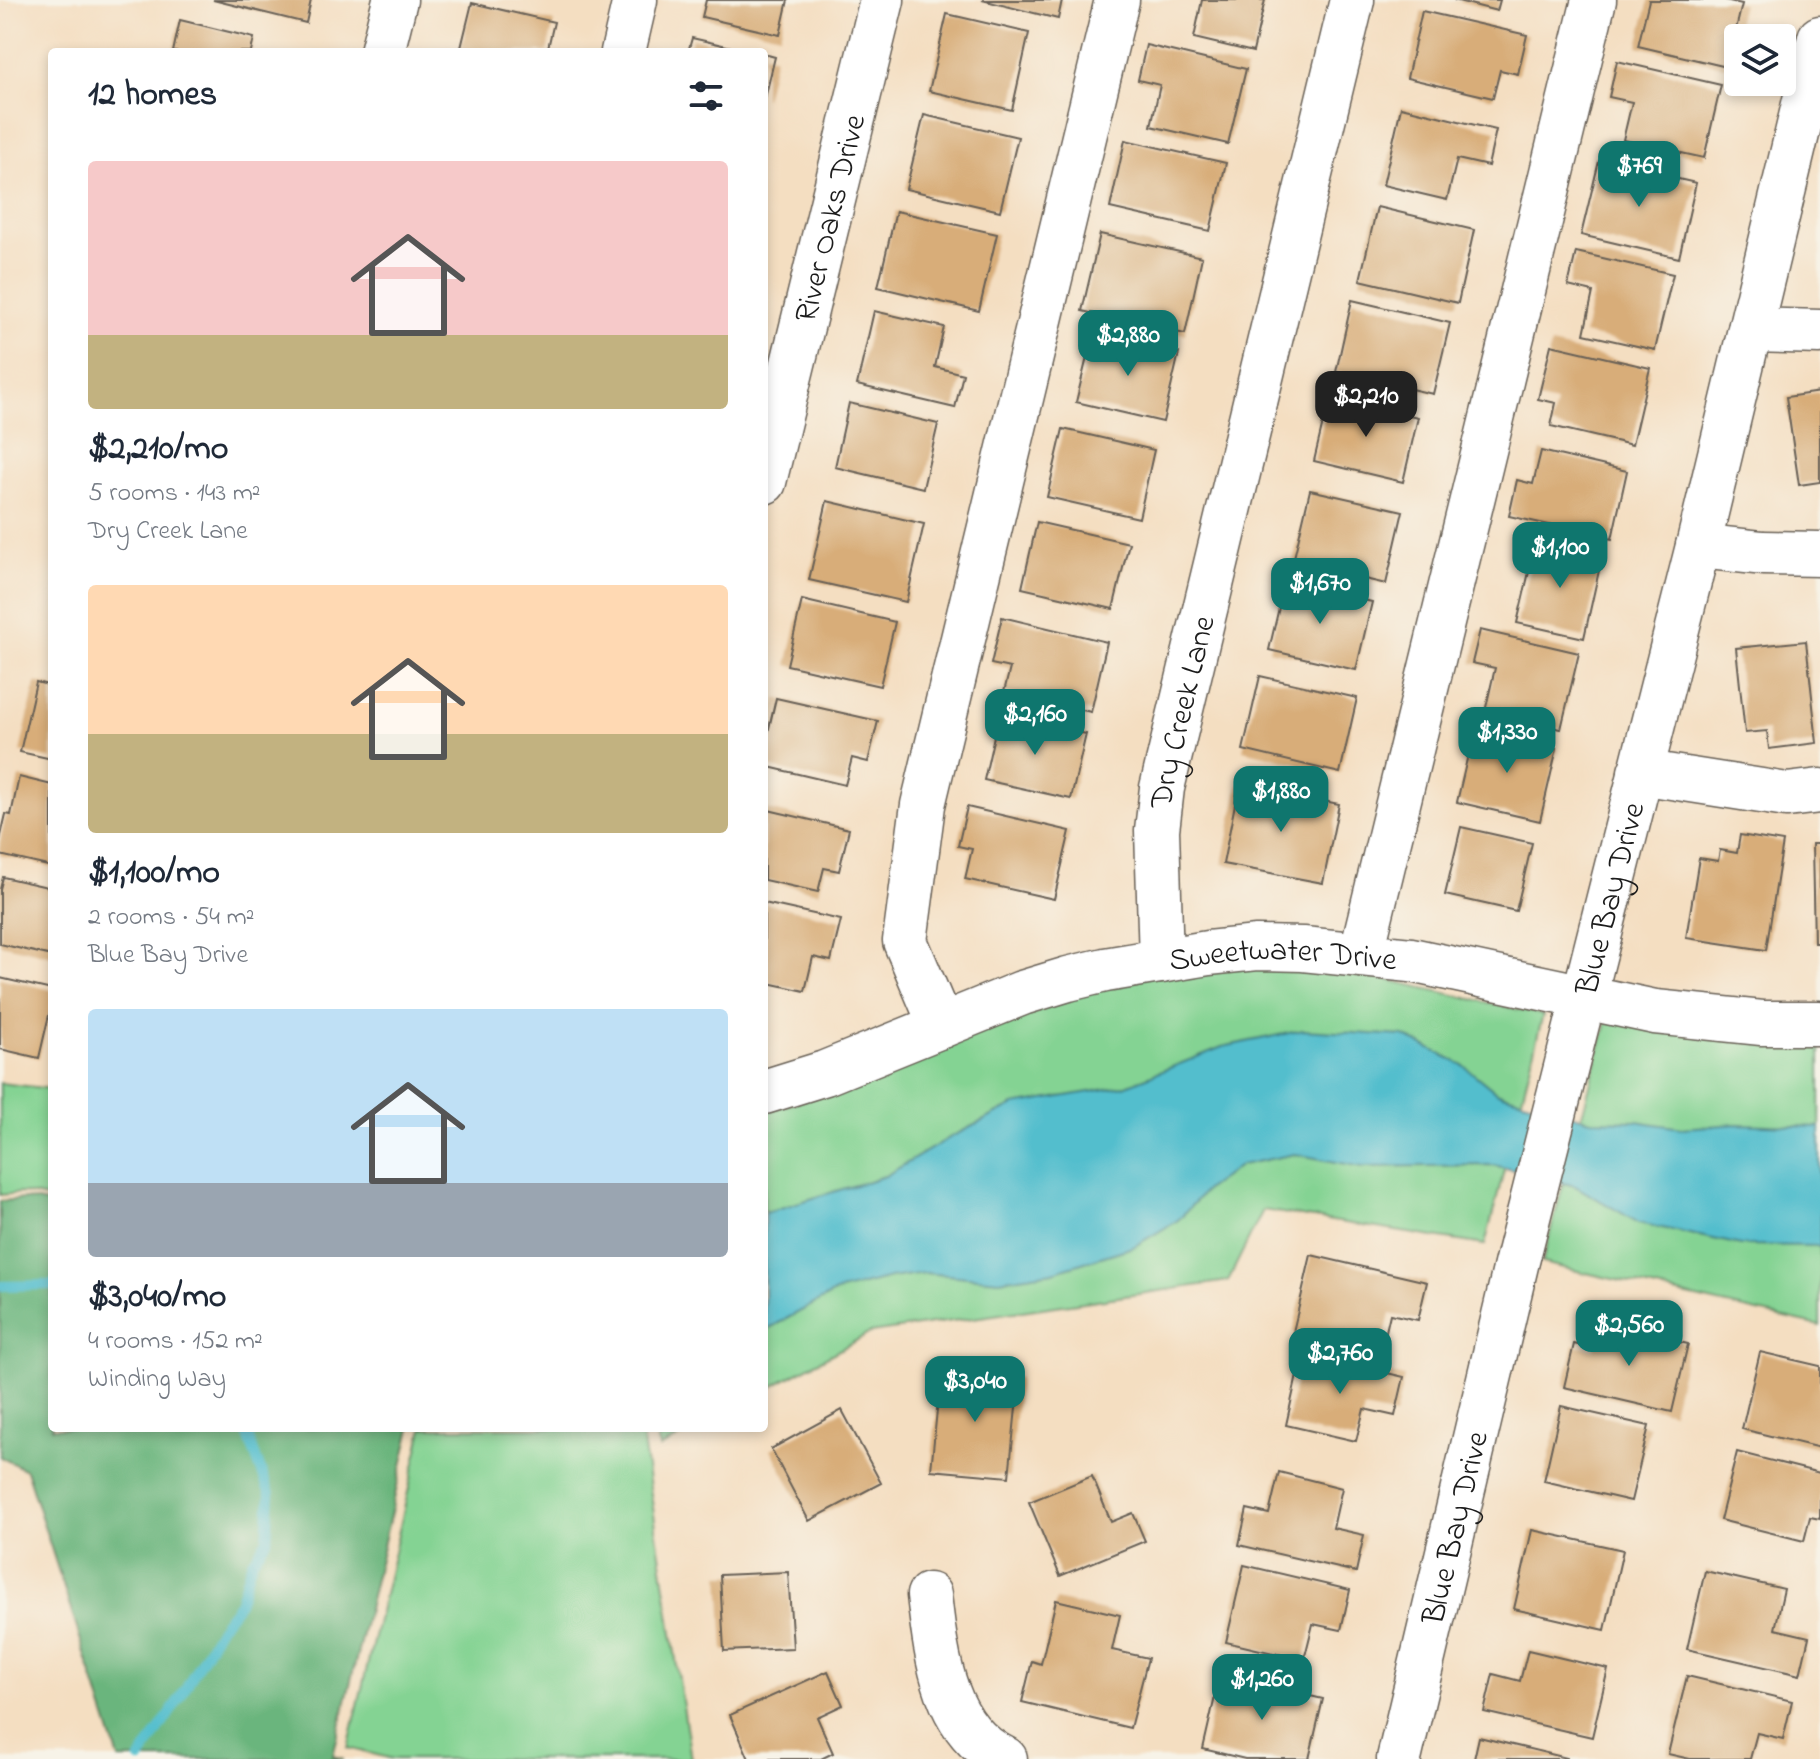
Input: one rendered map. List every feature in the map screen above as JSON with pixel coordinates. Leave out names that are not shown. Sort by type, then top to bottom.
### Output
[{"type":"street","points":[[383,48],[395,0]]},
{"type":"street","points":[[624,48],[635,0]]},
{"type":"street","name":"River Oaks Drive","points":[[768,466],[882,0]]},
{"type":"street","points":[[941,1026],[905,941],[923,805],[1117,0]]},
{"type":"street","name":"Dry Creek Lane","points":[[1161,961],[1157,830],[1162,788],[1352,0]]},
{"type":"street","points":[[1361,955],[1594,0]]},
{"type":"street","name":"Blue Bay Drive","points":[[1399,1759],[1566,1059],[1698,546],[1820,38]]},
{"type":"street","points":[[1750,330],[1820,332]]},
{"type":"street","points":[[1698,546],[1763,553],[1820,554]]},
{"type":"street","points":[[1640,772],[1787,795],[1820,791]]},
{"type":"street","name":"Sweetwater Drive","points":[[768,1091],[825,1073],[1022,993],[1068,979],[1105,970],[1257,948],[1303,949],[1411,960],[1655,1012],[1762,1023],[1820,1023]]},
{"type":"street","points":[[929,1595],[935,1646],[950,1700],[976,1738],[1005,1759]]},
{"type":"green space","points":[[1239,958],[1388,980],[1543,1015],[1485,1245],[1263,1210],[1228,1281],[870,1333],[768,1389],[768,1111],[869,1080],[1002,1021],[1110,983]]},
{"type":"green space","points":[[1607,1022],[1820,1035],[1820,1326],[1542,1263]]},
{"type":"green space","points":[[0,1083],[48,1089],[48,1198],[23,1193],[0,1195]]},
{"type":"green space","points":[[26,1199],[48,1203],[48,1432],[410,1432],[333,1756],[344,1759],[119,1759],[26,1470],[0,1457],[0,1201]]},
{"type":"green space","points":[[422,1432],[642,1432],[691,1759],[393,1759],[348,1748]]},
{"type":"green space","points":[[655,1432],[690,1432],[660,1448]]},
{"type":"water","points":[[1303,1030],[1404,1036],[1463,1065],[1496,1092],[1591,1120],[1636,1121],[1681,1128],[1737,1124],[1820,1127],[1820,1246],[1741,1245],[1639,1223],[1575,1186],[1494,1165],[1362,1167],[1295,1154],[1241,1165],[1207,1189],[1178,1220],[1133,1247],[1053,1272],[999,1280],[925,1273],[890,1278],[836,1292],[768,1329],[768,1212],[885,1176],[1014,1105],[1124,1086],[1222,1047]]},
{"type":"building","points":[[213,0],[311,0],[306,23]]},
{"type":"building","points":[[706,0],[788,0],[780,35],[702,17]]},
{"type":"building","points":[[982,0],[1062,0],[1058,19]]},
{"type":"building","points":[[1202,0],[1265,0],[1253,52],[1194,38]]},
{"type":"building","points":[[1454,0],[1500,0],[1497,11]]},
{"type":"building","points":[[1649,0],[1725,0],[1742,4],[1737,24],[1724,24],[1724,66],[1638,46]]},
{"type":"building","points":[[472,3],[554,22],[548,48],[461,48]]},
{"type":"building","points":[[1422,11],[1527,35],[1518,74],[1500,70],[1493,98],[1407,78]]},
{"type":"building","points":[[947,14],[1029,33],[1012,110],[929,91]]},
{"type":"building","points":[[180,20],[254,38],[252,48],[174,48]]},
{"type":"building","points":[[692,38],[736,48],[689,48]]},
{"type":"building","points":[[1146,45],[1246,69],[1228,144],[1151,126],[1160,85],[1138,80]]},
{"type":"building","points":[[768,55],[775,57],[768,86]]},
{"type":"building","points":[[1617,61],[1721,85],[1704,158],[1623,140],[1632,102],[1609,97]]},
{"type":"building","points":[[1401,107],[1496,130],[1488,166],[1457,159],[1447,200],[1383,185]]},
{"type":"building","points":[[924,115],[1018,137],[1000,211],[906,189]]},
{"type":"building","points":[[1125,140],[1226,163],[1210,231],[1110,208]]},
{"type":"building","points":[[1599,161],[1696,183],[1679,258],[1581,235]]},
{"type":"building","points":[[1377,207],[1474,230],[1458,303],[1360,280]]},
{"type":"building","points":[[896,211],[997,234],[979,311],[878,287]]},
{"type":"building","points":[[1100,234],[1202,257],[1185,334],[1082,311]]},
{"type":"building","points":[[1576,252],[1673,274],[1655,350],[1584,334],[1593,292],[1568,286]]},
{"type":"building","points":[[1352,300],[1450,323],[1433,394],[1336,372]]},
{"type":"building","points":[[874,311],[944,327],[935,367],[963,374],[955,408],[857,385]]},
{"type":"building","points":[[1093,333],[1179,353],[1163,422],[1076,402]]},
{"type":"building","points":[[1551,345],[1650,368],[1632,445],[1551,426],[1556,403],[1538,399]]},
{"type":"building","points":[[1820,392],[1820,482],[1799,485],[1786,397]]},
{"type":"building","points":[[1329,397],[1418,417],[1403,482],[1314,461]]},
{"type":"building","points":[[849,403],[938,424],[923,488],[835,467]]},
{"type":"building","points":[[1063,429],[1154,450],[1139,518],[1047,497]]},
{"type":"building","points":[[1541,451],[1627,471],[1612,539],[1509,516],[1517,480],[1533,484]]},
{"type":"building","points":[[1310,490],[1403,511],[1386,584],[1293,562]]},
{"type":"building","points":[[827,501],[924,524],[906,602],[809,580]]},
{"type":"building","points":[[1037,522],[1129,543],[1113,609],[1022,588]]},
{"type":"building","points":[[1536,542],[1602,557],[1584,638],[1517,623]]},
{"type":"building","points":[[1285,582],[1372,602],[1356,670],[1269,650]]},
{"type":"building","points":[[802,600],[895,622],[880,686],[787,665]]},
{"type":"building","points":[[1002,617],[1107,642],[1091,712],[1004,692],[1010,668],[991,664]]},
{"type":"building","points":[[1480,630],[1579,653],[1561,729],[1485,712],[1495,668],[1472,663]]},
{"type":"building","points":[[1806,641],[1817,743],[1769,749],[1767,731],[1745,733],[1736,648]]},
{"type":"building","points":[[1260,676],[1357,698],[1340,773],[1243,750]]},
{"type":"building","points":[[36,682],[48,685],[48,758],[20,752]]},
{"type":"building","points":[[776,698],[878,721],[868,762],[852,758],[845,785],[768,767],[768,733]]},
{"type":"building","points":[[999,714],[1086,734],[1071,799],[984,780]]},
{"type":"building","points":[[1474,729],[1557,748],[1540,821],[1457,802]]},
{"type":"building","points":[[19,777],[48,784],[48,866],[0,855],[6,814],[11,815]]},
{"type":"building","points":[[1239,784],[1339,804],[1323,883],[1223,864]]},
{"type":"building","points":[[967,807],[1070,831],[1054,899],[965,879],[972,849],[958,846]]},
{"type":"building","points":[[768,810],[849,829],[839,871],[824,868],[818,892],[768,881]]},
{"type":"building","points":[[1461,827],[1532,843],[1516,911],[1445,895]]},
{"type":"building","points":[[1740,835],[1783,842],[1766,950],[1686,938],[1699,858],[1718,861],[1720,850],[1737,853]]},
{"type":"building","points":[[1812,844],[1820,844],[1820,943],[1814,943]]},
{"type":"building","points":[[3,877],[48,887],[48,955],[0,944],[0,889]]},
{"type":"building","points":[[768,904],[841,920],[831,961],[813,957],[805,991],[768,983]]},
{"type":"building","points":[[0,978],[48,989],[48,1019],[39,1058],[0,1049]]},
{"type":"building","points":[[1311,1255],[1427,1282],[1418,1320],[1390,1314],[1381,1353],[1293,1332]]},
{"type":"building","points":[[1599,1323],[1688,1344],[1672,1412],[1564,1387],[1574,1344],[1594,1349]]},
{"type":"building","points":[[1760,1352],[1820,1366],[1820,1448],[1742,1429]]},
{"type":"building","points":[[1302,1353],[1404,1377],[1395,1416],[1364,1409],[1356,1441],[1286,1425]]},
{"type":"building","points":[[941,1370],[1019,1378],[1009,1477],[931,1470]]},
{"type":"building","points":[[1561,1406],[1649,1426],[1631,1501],[1544,1481]]},
{"type":"building","points":[[842,1410],[881,1483],[809,1521],[771,1449]]},
{"type":"building","points":[[1737,1452],[1820,1473],[1820,1519],[1810,1517],[1804,1541],[1720,1520]]},
{"type":"building","points":[[1279,1472],[1342,1488],[1333,1528],[1364,1535],[1356,1572],[1239,1545],[1247,1509],[1269,1514]]},
{"type":"building","points":[[1092,1476],[1111,1522],[1133,1513],[1145,1541],[1060,1576],[1029,1502]]},
{"type":"building","points":[[1532,1530],[1623,1550],[1605,1630],[1514,1609]]},
{"type":"building","points":[[1244,1565],[1350,1590],[1341,1630],[1313,1624],[1304,1660],[1226,1642]]},
{"type":"building","points":[[1705,1571],[1784,1589],[1775,1629],[1809,1637],[1800,1675],[1687,1649]]},
{"type":"building","points":[[788,1572],[793,1648],[724,1651],[720,1575]]},
{"type":"building","points":[[1056,1600],[1120,1615],[1112,1650],[1148,1658],[1130,1728],[1022,1702],[1032,1661],[1041,1664]]},
{"type":"building","points":[[1528,1650],[1608,1669],[1592,1737],[1484,1712],[1493,1674],[1520,1681]]},
{"type":"building","points":[[828,1671],[843,1705],[817,1717],[833,1753],[821,1759],[749,1759],[730,1715]]},
{"type":"building","points":[[1220,1675],[1323,1699],[1309,1759],[1245,1759],[1203,1749]]},
{"type":"building","points":[[1687,1676],[1792,1701],[1783,1739],[1757,1733],[1750,1759],[1690,1759],[1668,1754]]},
{"type":"building","points":[[1479,1737],[1567,1758],[1567,1759],[1474,1759]]},
{"type":"waterway","points":[[0,1286],[48,1285]]},
{"type":"waterway","points":[[140,1759],[181,1696],[220,1627],[239,1603],[252,1561],[267,1540],[270,1494],[247,1432]]}]
